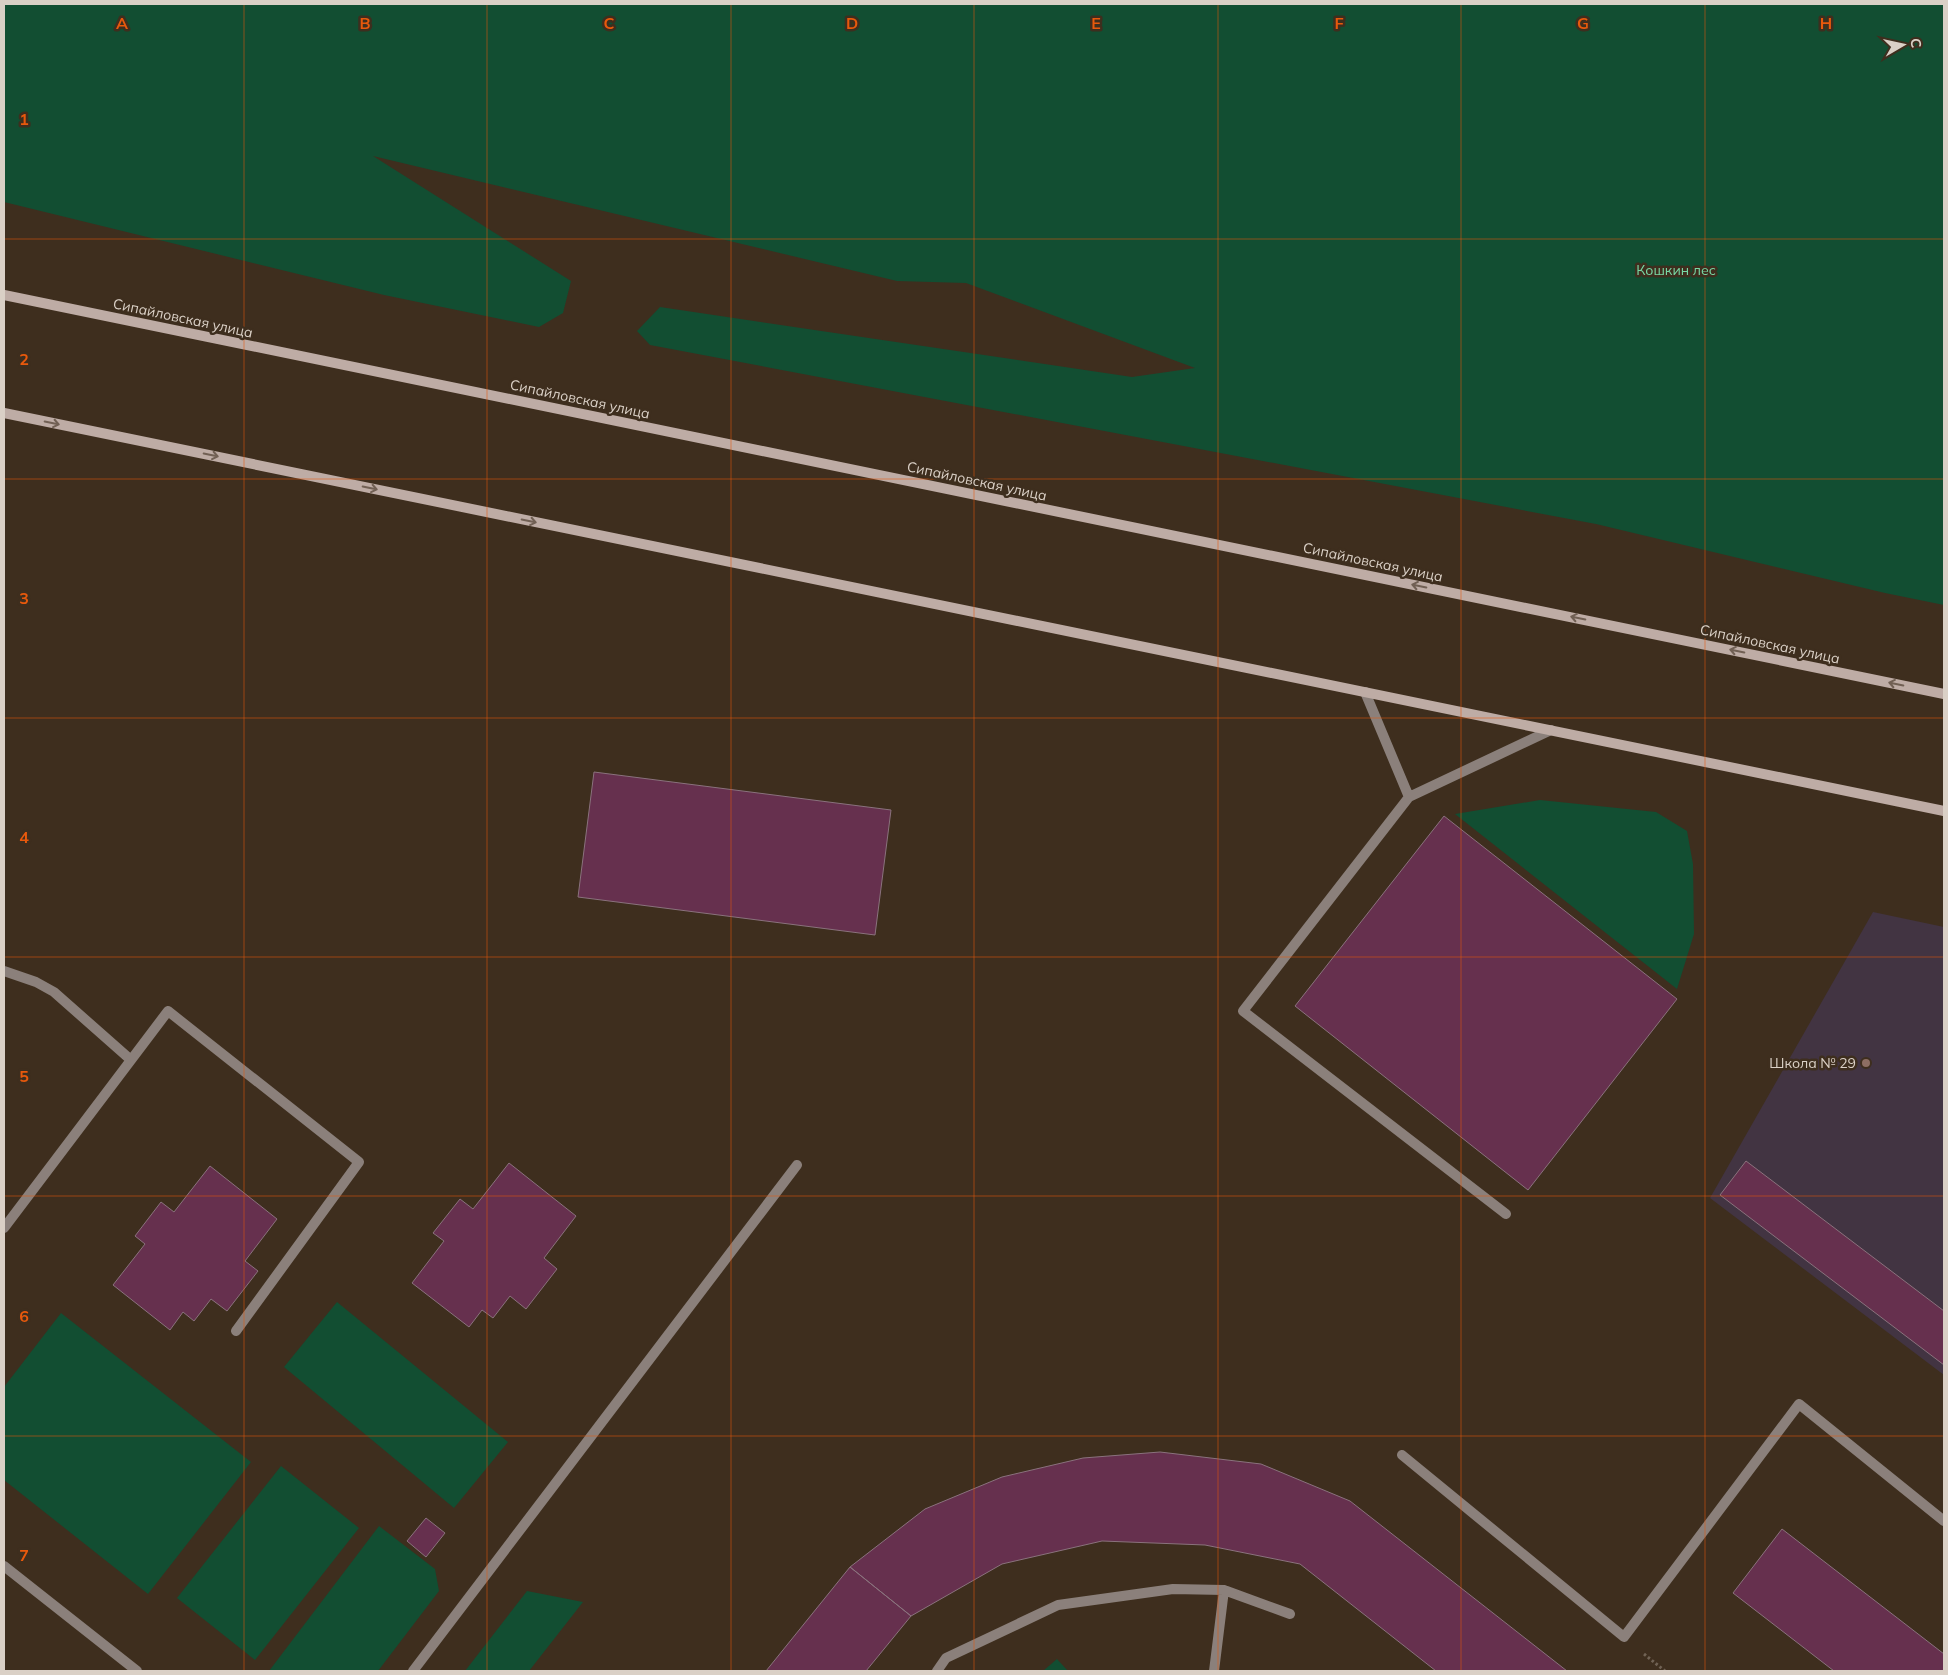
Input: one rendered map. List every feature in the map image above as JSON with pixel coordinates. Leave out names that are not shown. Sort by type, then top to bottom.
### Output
[{"type":"main road","name":"Сипайловская улица","points":[[4,295],[1944,694]]},
{"type":"main road","points":[[4,413],[1944,811]]},
{"type":"lane","points":[[1365,692],[1409,797]]},
{"type":"lane","points":[[1506,1214],[1243,1011],[1409,797],[1551,730]]},
{"type":"lane","points":[[4,971],[36,982],[54,992],[131,1060]]},
{"type":"lane","points":[[4,1228],[168,1011],[359,1162],[236,1331]]},
{"type":"lane","points":[[413,1671],[798,1165]]},
{"type":"lane","points":[[1402,1455],[1624,1637],[1800,1404],[1944,1521]]},
{"type":"lane","points":[[4,1566],[137,1671]]},
{"type":"lane","points":[[937,1671],[946,1658],[1058,1605],[1173,1589],[1224,1590],[1290,1614]]},
{"type":"lane","points":[[1214,1671],[1224,1590]]},
{"type":"shaded area","name":"Школа № 29","points":[[1873,912],[1944,927],[1944,1375],[1710,1198]]},
{"type":"green space","name":"Кошкин лес","points":[[4,4],[1944,4],[1944,605],[1885,593],[1596,524],[650,345],[637,331],[660,307],[1132,377],[1195,368],[966,283],[897,281],[373,156],[571,281],[563,313],[539,327],[384,295],[4,202]]},
{"type":"green space","points":[[1540,800],[1656,812],[1687,831],[1693,864],[1694,934],[1677,989],[1455,814]]},
{"type":"green space","points":[[337,1302],[508,1442],[454,1508],[284,1367]]},
{"type":"green space","points":[[61,1313],[251,1462],[148,1594],[4,1480],[4,1387]]},
{"type":"green space","points":[[281,1466],[359,1528],[255,1660],[177,1598]]},
{"type":"green space","points":[[379,1526],[435,1569],[439,1591],[378,1671],[269,1671]]},
{"type":"green space","points":[[527,1591],[583,1602],[529,1671],[465,1671]]},
{"type":"green space","points":[[1057,1659],[1068,1671],[1043,1671]]},
{"type":"building","points":[[594,772],[891,810],[875,935],[578,897]]},
{"type":"building","points":[[1444,816],[1677,999],[1528,1190],[1295,1006]]},
{"type":"building","points":[[1746,1161],[1944,1311],[1944,1365],[1720,1195]]},
{"type":"building","points":[[509,1163],[576,1216],[544,1258],[557,1269],[526,1309],[510,1296],[493,1318],[482,1310],[469,1327],[412,1283],[444,1241],[433,1233],[460,1199],[473,1209]]},
{"type":"building","points":[[210,1166],[277,1219],[245,1261],[258,1271],[227,1311],[211,1299],[194,1321],[183,1312],[170,1330],[113,1285],[145,1244],[135,1236],[161,1202],[174,1212]]},
{"type":"building","points":[[1160,1452],[1261,1464],[1350,1501],[1567,1671],[1436,1671],[1300,1564],[1205,1545],[1102,1541],[1002,1564],[911,1616],[850,1567],[925,1509],[1002,1477],[1083,1458]]},
{"type":"building","points":[[426,1518],[445,1533],[426,1557],[407,1541]]},
{"type":"building","points":[[1782,1529],[1944,1654],[1944,1671],[1834,1671],[1733,1593]]},
{"type":"building","points":[[850,1567],[911,1616],[866,1671],[766,1671]]},
{"type":"place","name":"Школа № 29","points":[[1866,1063]]}]
